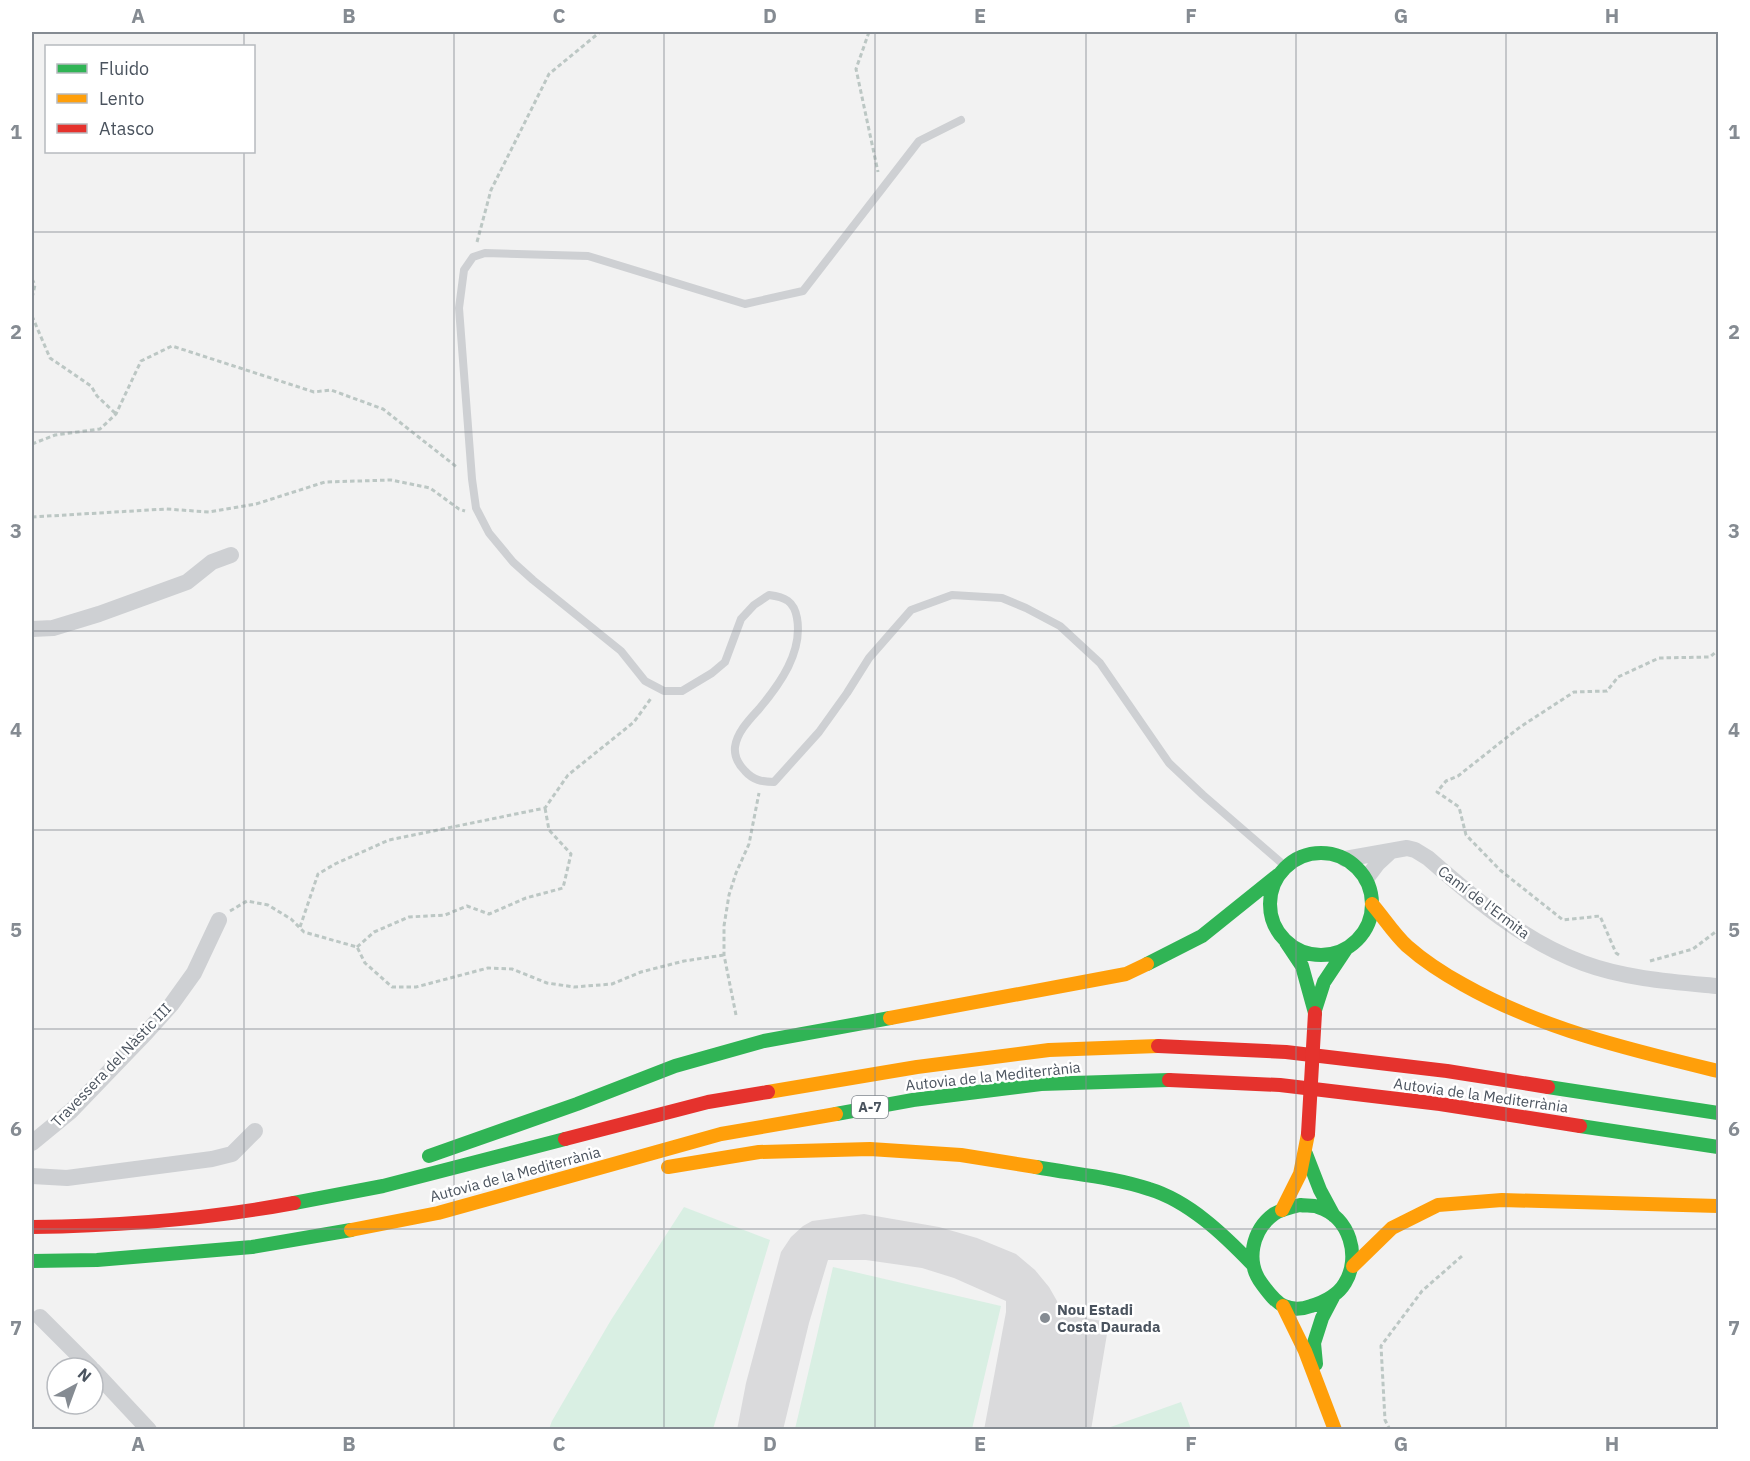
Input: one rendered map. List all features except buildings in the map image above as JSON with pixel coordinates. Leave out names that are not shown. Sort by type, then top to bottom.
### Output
[{"type":"main road","points":[[415,1161],[577,1104],[675,1066],[764,1041],[1126,974],[1202,936],[1299,857],[1314,853],[1330,853],[1357,867],[1366,879],[1372,904],[1369,922],[1360,937],[1346,949],[1324,981],[1315,1013],[1306,1154],[1294,1190],[1282,1210]]},
{"type":"main road","points":[[1282,871],[1271,891],[1270,909],[1275,926],[1302,966],[1315,1013]]},
{"type":"main road","points":[[1372,904],[1413,951],[1476,993],[1553,1025],[1665,1059],[1719,1071]]},
{"type":"main road","points":[[1285,940],[1298,950],[1314,955],[1330,954],[1346,949]]},
{"type":"main road","name":"Autovia de la Mediterrània","points":[[32,1227],[96,1226],[240,1213],[383,1186],[708,1102],[917,1067],[1049,1050],[1173,1046],[1286,1052],[1447,1071],[1719,1113]]},
{"type":"main road","name":"Autovia de la Mediterrània","points":[[32,1261],[97,1260],[252,1247],[377,1226],[438,1213],[721,1134],[913,1100],[1041,1084],[1165,1080],[1280,1085],[1440,1104],[1719,1147]]},
{"type":"main road","points":[[652,1169],[759,1152],[870,1149],[961,1155],[1100,1178],[1150,1189],[1177,1202],[1201,1218],[1232,1243],[1252,1264],[1259,1280],[1283,1306],[1295,1325],[1335,1430]]},
{"type":"main road","points":[[1306,1154],[1320,1190],[1334,1216],[1346,1230],[1353,1247],[1353,1266],[1346,1283],[1333,1297],[1322,1318],[1314,1343],[1318,1384]]},
{"type":"main road","points":[[529,1188],[570,1188],[622,1176]]},
{"type":"main road","points":[[226,1200],[249,1196]]},
{"type":"main road","points":[[1353,1266],[1392,1228],[1438,1205],[1502,1200],[1719,1206]]},
{"type":"main road","points":[[1252,1264],[1253,1246],[1259,1231],[1269,1219],[1282,1210],[1300,1205],[1318,1207],[1334,1216]]},
{"type":"main road","points":[[32,1220],[119,1210]]},
{"type":"main road","points":[[1283,1306],[1312,1307],[1333,1297]]},
{"type":"street","points":[[32,629],[53,628],[187,582],[212,562],[231,555]]},
{"type":"street","name":"Camí de l'Ermita","points":[[1345,859],[1407,848],[1415,850],[1428,858],[1498,917],[1534,940],[1583,963],[1633,976],[1719,986]]},
{"type":"street","points":[[1366,879],[1378,863],[1392,851]]},
{"type":"street","name":"Travessera del Nàstic III","points":[[32,1143],[71,1111],[171,1005],[194,973],[219,920]]},
{"type":"street","points":[[32,1176],[67,1178],[212,1159],[232,1154],[255,1131]]},
{"type":"street","points":[[40,1317],[79,1356]]},
{"type":"street","points":[[105,1383],[149,1430]]},
{"type":"lane","points":[[961,120],[919,141],[803,291],[745,304],[588,256],[485,253],[473,257],[464,270],[459,308],[476,508],[489,533],[513,562],[621,651],[645,681],[664,691],[682,691],[712,673],[725,662],[741,619],[754,605],[769,595],[786,598],[795,609],[799,627],[796,645],[789,665],[774,692],[744,726],[735,746],[737,762],[747,774],[762,782],[774,782],[795,760],[847,693],[869,658],[911,610],[952,595],[1002,598],[1026,608],[1060,626],[1100,663],[1169,763],[1282,871]]},
{"type":"path","points":[[473,257],[491,190],[549,74],[600,32]]},
{"type":"path","points":[[869,32],[856,69],[881,190]]},
{"type":"path","points":[[32,131],[32,145]]},
{"type":"path","points":[[32,279],[35,285],[32,298]]},
{"type":"path","points":[[32,316],[50,358],[91,386],[97,396],[116,414]]},
{"type":"path","points":[[32,444],[55,435],[100,429],[116,414],[141,361],[172,346],[314,392],[331,390],[383,410],[472,479]]},
{"type":"path","points":[[32,517],[165,509],[209,512],[256,504],[325,482],[391,480],[430,488],[459,510],[480,516]]},
{"type":"path","points":[[1624,957],[1616,953],[1600,916],[1563,920],[1500,870],[1466,835],[1460,807],[1437,792],[1446,781],[1458,776],[1520,728],[1574,692],[1607,691],[1618,677],[1659,658],[1710,657],[1719,650]]},
{"type":"path","points":[[300,928],[318,874],[335,864],[389,840],[545,808],[568,775],[634,722],[658,688]]},
{"type":"path","points":[[736,1015],[724,955],[724,926],[729,895],[736,873],[750,844],[762,782]]},
{"type":"path","points":[[357,947],[374,932],[409,917],[445,915],[467,906],[489,914],[526,898],[563,888],[571,854],[549,830],[545,808]]},
{"type":"path","points":[[219,920],[234,907],[247,901],[268,905],[291,919],[304,932],[357,947],[365,963],[392,987],[416,987],[488,968],[512,969],[547,983],[574,987],[612,984],[641,972],[724,955]]},
{"type":"path","points":[[1640,964],[1693,949],[1719,930]]},
{"type":"path","points":[[1390,1430],[1385,1419],[1381,1346],[1422,1291],[1462,1256]]},
{"type":"green space","points":[[684,1207],[770,1240],[713,1429],[549,1429],[611,1320]]},
{"type":"green space","points":[[833,1267],[1001,1306],[972,1429],[795,1429]]},
{"type":"green space","points":[[1181,1402],[1191,1429],[1105,1429]]},
{"type":"traffic: fast","points":[[1321,853],[1340,857],[1357,868],[1368,885],[1372,904],[1368,923],[1357,940],[1340,951],[1321,955],[1302,951],[1285,940],[1274,923],[1270,904],[1274,885],[1285,868],[1302,857],[1321,853]]},
{"type":"traffic: fast","points":[[1147,964],[1202,936],[1278,875]]},
{"type":"traffic: fast","points":[[1286,942],[1302,966],[1315,1013]]},
{"type":"traffic: fast","points":[[1315,1010],[1324,982],[1346,949]]},
{"type":"traffic: fast","points":[[429,1156],[577,1104],[675,1066],[764,1041],[890,1018]]},
{"type":"traffic: fast","points":[[836,1114],[913,1100],[1041,1084],[1169,1080]]},
{"type":"traffic: fast","points":[[1548,1087],[1718,1113]]},
{"type":"traffic: fast","points":[[1580,1126],[1718,1147]]},
{"type":"traffic: fast","points":[[294,1203],[383,1186],[565,1139]]},
{"type":"traffic: fast","points":[[1306,1154],[1320,1190],[1334,1216]]},
{"type":"traffic: fast","points":[[1036,1167],[1121,1181],[1164,1194],[1205,1220],[1252,1264]]},
{"type":"traffic: fast","points":[[1300,1205],[1318,1207],[1338,1219],[1350,1239],[1352,1262],[1345,1283],[1335,1294],[1316,1304],[1294,1309],[1281,1304],[1262,1284],[1254,1266],[1253,1247],[1266,1221],[1280,1211],[1300,1205]]},
{"type":"traffic: fast","points":[[32,1261],[97,1260],[252,1247],[351,1230]]},
{"type":"traffic: fast","points":[[1316,1364],[1314,1343],[1322,1318],[1333,1297]]},
{"type":"traffic: slow","points":[[1372,904],[1414,952],[1449,976],[1494,1000],[1524,1014],[1588,1037],[1718,1071]]},
{"type":"traffic: slow","points":[[890,1018],[1126,974],[1147,964]]},
{"type":"traffic: slow","points":[[768,1092],[917,1067],[1049,1050],[1158,1046]]},
{"type":"traffic: slow","points":[[351,1230],[438,1213],[721,1134],[836,1114]]},
{"type":"traffic: slow","points":[[1282,1210],[1300,1174],[1308,1134]]},
{"type":"traffic: slow","points":[[668,1167],[759,1152],[870,1149],[961,1155],[1036,1167]]},
{"type":"traffic: slow","points":[[1353,1266],[1392,1228],[1438,1205],[1502,1200],[1718,1206]]},
{"type":"traffic: slow","points":[[1283,1306],[1305,1351],[1335,1430]]},
{"type":"traffic: jam","points":[[1308,1134],[1315,1013]]},
{"type":"traffic: jam","points":[[1158,1046],[1286,1052],[1447,1071],[1548,1087]]},
{"type":"traffic: jam","points":[[1169,1080],[1280,1085],[1440,1104],[1580,1126]]},
{"type":"traffic: jam","points":[[565,1139],[708,1102],[768,1092]]},
{"type":"traffic: jam","points":[[32,1227],[164,1221],[294,1203]]},
{"type":"place","name":"Nou Estadi Costa Daurada","points":[[1045,1318]]}]
